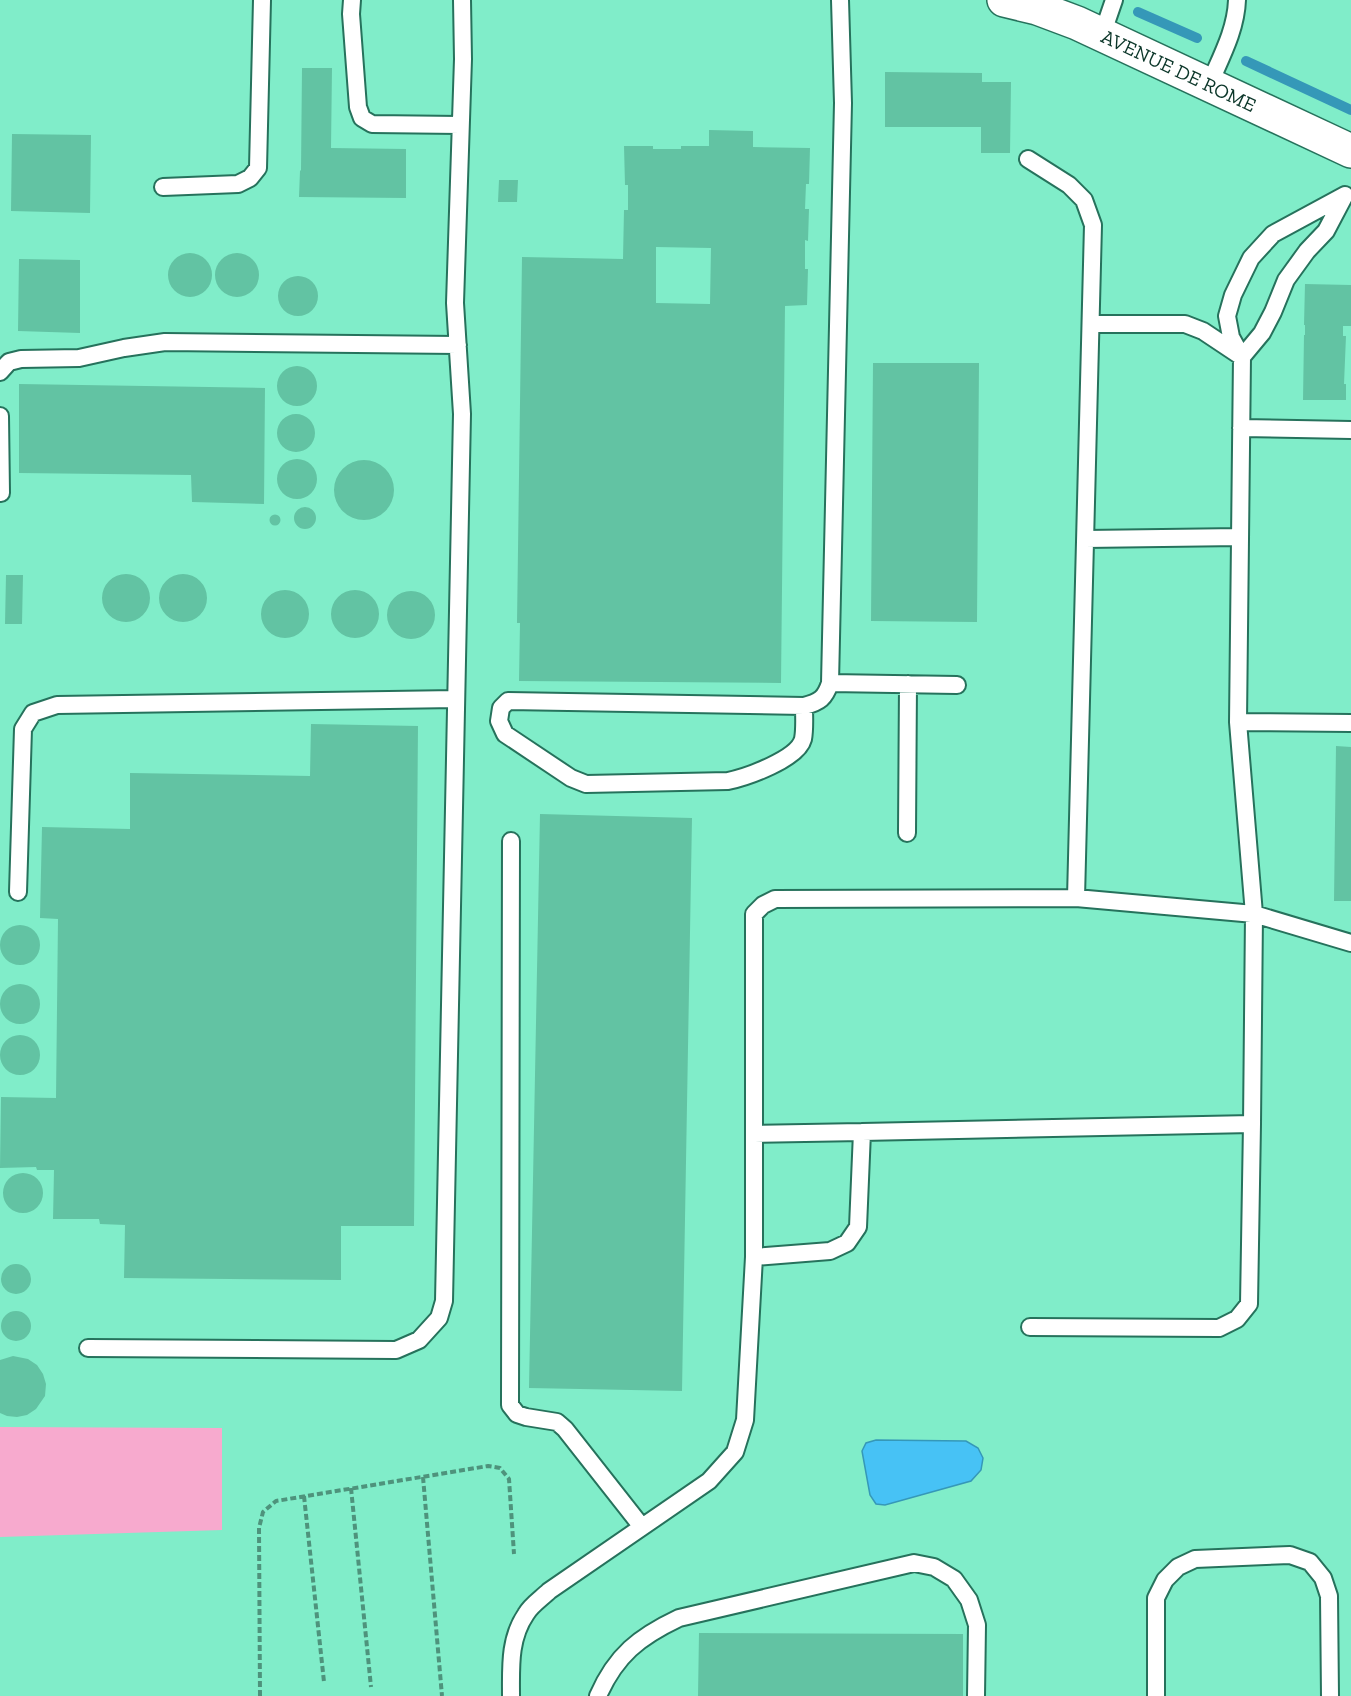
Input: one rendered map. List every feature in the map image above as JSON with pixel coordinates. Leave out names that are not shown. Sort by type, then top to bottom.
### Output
[{"type":"street","name":"AVENUE DE ROME","points":[[1004,0],[1037,8],[1077,23],[1351,150]]},
{"type":"lane","points":[[163,187],[238,184],[250,178],[258,168],[262,0]]},
{"type":"lane","points":[[352,0],[358,107],[362,118],[372,124],[460,125]]},
{"type":"lane","points":[[88,1348],[396,1350],[419,1340],[439,1318],[444,1301],[462,414],[455,303],[463,59],[462,0]]},
{"type":"lane","points":[[804,706],[803,741],[790,755],[759,772],[728,781],[586,784],[571,778],[505,734],[499,721],[501,708],[508,701],[804,706],[816,703],[826,694],[830,682],[843,114],[840,0]]},
{"type":"lane","points":[[1102,35],[1114,0]]},
{"type":"lane","points":[[1209,85],[1236,17],[1237,0]]},
{"type":"lane","points":[[1028,159],[1069,185],[1084,200],[1093,225],[1076,898]]},
{"type":"lane","points":[[1242,357],[1262,333],[1286,280],[1307,251],[1326,231],[1348,192]]},
{"type":"lane","points":[[1030,1327],[1219,1328],[1237,1319],[1249,1304],[1254,914],[1238,722],[1242,357],[1231,337],[1227,316],[1233,295],[1251,258],[1273,234],[1348,192]]},
{"type":"lane","points":[[1090,324],[1185,324],[1203,331],[1242,357]]},
{"type":"lane","points":[[0,372],[9,362],[21,359],[79,358],[165,342],[458,345]]},
{"type":"lane","points":[[0,416],[1,493]]},
{"type":"lane","points":[[1241,428],[1351,430]]},
{"type":"lane","points":[[1085,539],[1240,537]]},
{"type":"lane","points":[[830,682],[957,685]]},
{"type":"lane","points":[[907,833],[908,684]]},
{"type":"lane","points":[[18,892],[23,729],[33,713],[57,705],[456,699]]},
{"type":"lane","points":[[1238,722],[1351,723]]},
{"type":"lane","points":[[511,841],[510,1405],[517,1414],[557,1422],[565,1429],[642,1527]]},
{"type":"lane","points":[[511,1696],[511,1653],[516,1633],[526,1612],[549,1591],[709,1481],[735,1452],[744,1420],[754,1257],[754,914],[763,905],[775,899],[1076,898],[1254,914],[1351,943]]},
{"type":"lane","points":[[755,1134],[1252,1124]]},
{"type":"lane","points":[[754,1257],[831,1251],[847,1243],[858,1227],[862,1132]]},
{"type":"lane","points":[[1156,1696],[1156,1598],[1165,1580],[1178,1567],[1195,1559],[1290,1555],[1310,1562],[1323,1578],[1329,1596],[1330,1696]]},
{"type":"lane","points":[[598,1696],[612,1670],[629,1648],[654,1629],[679,1618],[914,1563],[934,1567],[954,1580],[969,1600],[977,1625],[976,1696]]},
{"type":"path","points":[[260,1696],[259,1528],[263,1512],[276,1501],[488,1466],[500,1468],[509,1479],[514,1554]]},
{"type":"path","points":[[423,1477],[442,1696]]},
{"type":"path","points":[[351,1488],[371,1687]]},
{"type":"path","points":[[304,1496],[324,1682]]},
{"type":"shaded area","points":[[0,0],[1351,0],[1351,1696],[0,1696]]},
{"type":"shaded area","points":[[0,1427],[222,1428],[222,1530],[0,1537]]},
{"type":"water","points":[[876,1440],[966,1441],[978,1448],[983,1458],[981,1470],[971,1481],[885,1505],[876,1504],[870,1495],[862,1451],[866,1443]]},
{"type":"building","points":[[302,68],[332,68],[331,148],[406,149],[406,198],[299,197]]},
{"type":"building","points":[[885,72],[982,73],[982,82],[1011,82],[1010,153],[981,153],[981,127],[885,127]]},
{"type":"building","points":[[709,130],[753,131],[753,147],[810,148],[809,184],[806,184],[805,209],[809,209],[808,241],[805,240],[805,269],[808,269],[807,305],[785,306],[781,683],[519,681],[520,623],[517,623],[522,257],[623,259],[624,210],[628,210],[624,146],[681,149],[681,146],[709,146]],"holes":[[[656,247],[711,248],[710,304],[656,303]]]},
{"type":"building","points":[[12,134],[91,135],[90,213],[11,211]]},
{"type":"building","points":[[499,180],[518,180],[517,202],[498,202]]},
{"type":"building","points":[[190,253],[205,260],[212,275],[205,290],[190,297],[175,290],[168,275],[175,260]]},
{"type":"building","points":[[237,253],[252,260],[259,275],[252,290],[237,297],[222,290],[215,275],[222,260]]},
{"type":"building","points":[[19,259],[80,260],[80,333],[18,331]]},
{"type":"building","points":[[298,276],[312,282],[318,296],[312,310],[298,316],[284,310],[278,296],[284,282]]},
{"type":"building","points":[[1305,284],[1351,285],[1351,326],[1343,326],[1343,336],[1346,336],[1344,384],[1346,384],[1346,400],[1303,400]]},
{"type":"building","points":[[873,363],[979,363],[977,622],[871,621]]},
{"type":"building","points":[[297,366],[311,372],[317,386],[311,400],[297,406],[283,400],[277,386],[283,372]]},
{"type":"building","points":[[19,384],[265,388],[264,504],[192,502],[191,475],[19,473]]},
{"type":"building","points":[[296,414],[310,419],[315,433],[310,447],[296,452],[282,447],[277,433],[282,419]]},
{"type":"building","points":[[297,459],[305,460],[311,465],[316,471],[316,487],[311,493],[305,498],[297,499],[289,498],[283,493],[278,487],[277,479],[278,471],[283,465],[289,460]]},
{"type":"building","points":[[364,460],[381,465],[389,473],[394,490],[389,507],[381,515],[364,520],[347,515],[339,507],[334,490],[339,473],[347,465]]},
{"type":"building","points":[[305,507],[313,510],[316,518],[313,526],[305,529],[297,526],[294,518],[297,510]]},
{"type":"building","points":[[275,514],[281,520],[275,526],[269,520]]},
{"type":"building","points":[[121,574],[131,574],[143,581],[150,593],[150,603],[143,615],[131,622],[121,622],[106,611],[102,603],[102,593],[113,578]]},
{"type":"building","points":[[178,574],[188,574],[200,581],[207,593],[207,603],[200,615],[188,622],[178,622],[163,611],[159,603],[159,593],[170,578]]},
{"type":"building","points":[[6,575],[23,575],[22,624],[5,624]]},
{"type":"building","points":[[280,590],[290,590],[302,597],[309,609],[309,619],[302,631],[290,638],[280,638],[265,627],[261,619],[261,609],[272,594]]},
{"type":"building","points":[[350,590],[360,590],[372,597],[379,609],[379,619],[372,631],[360,638],[350,638],[335,627],[331,619],[331,609],[342,594]]},
{"type":"building","points":[[406,591],[416,591],[428,598],[435,610],[435,620],[428,632],[416,639],[406,639],[391,628],[387,620],[387,610],[398,595]]},
{"type":"building","points":[[311,724],[418,726],[414,1226],[341,1226],[341,1280],[124,1278],[125,1225],[100,1224],[99,1219],[53,1219],[54,1170],[37,1170],[36,1167],[0,1168],[1,1097],[56,1098],[58,919],[40,918],[42,827],[130,829],[130,773],[310,776]]},
{"type":"building","points":[[1336,746],[1351,747],[1351,901],[1334,901]]},
{"type":"building","points":[[540,814],[692,818],[682,1391],[529,1388]]},
{"type":"building","points":[[20,925],[28,926],[34,931],[39,937],[39,953],[34,959],[28,964],[20,965],[12,964],[6,959],[1,953],[0,945],[1,937],[6,931],[12,926]]},
{"type":"building","points":[[20,984],[28,985],[34,990],[39,996],[39,1012],[34,1018],[28,1023],[20,1024],[12,1023],[6,1018],[1,1012],[0,1004],[1,996],[6,990],[12,985]]},
{"type":"building","points":[[20,1035],[34,1041],[40,1055],[34,1069],[20,1075],[6,1069],[0,1055],[6,1041]]},
{"type":"building","points":[[23,1173],[31,1174],[37,1179],[42,1185],[42,1201],[37,1207],[31,1212],[23,1213],[15,1212],[9,1207],[4,1201],[3,1193],[4,1185],[9,1179],[15,1174]]},
{"type":"building","points":[[16,1264],[22,1265],[30,1273],[30,1285],[22,1293],[16,1294],[10,1293],[2,1285],[1,1279],[2,1273],[10,1265]]},
{"type":"building","points":[[16,1311],[22,1312],[30,1320],[30,1332],[22,1340],[16,1341],[10,1340],[2,1332],[1,1326],[2,1320],[10,1312]]},
{"type":"building","points":[[13,1356],[28,1359],[37,1365],[46,1384],[45,1396],[36,1409],[27,1415],[17,1417],[0,1413],[0,1360]]},
{"type":"building","points":[[699,1633],[963,1634],[963,1696],[698,1696]]},
{"type":"waterway","points":[[1138,12],[1197,38]]},
{"type":"waterway","points":[[1246,61],[1351,110]]}]
